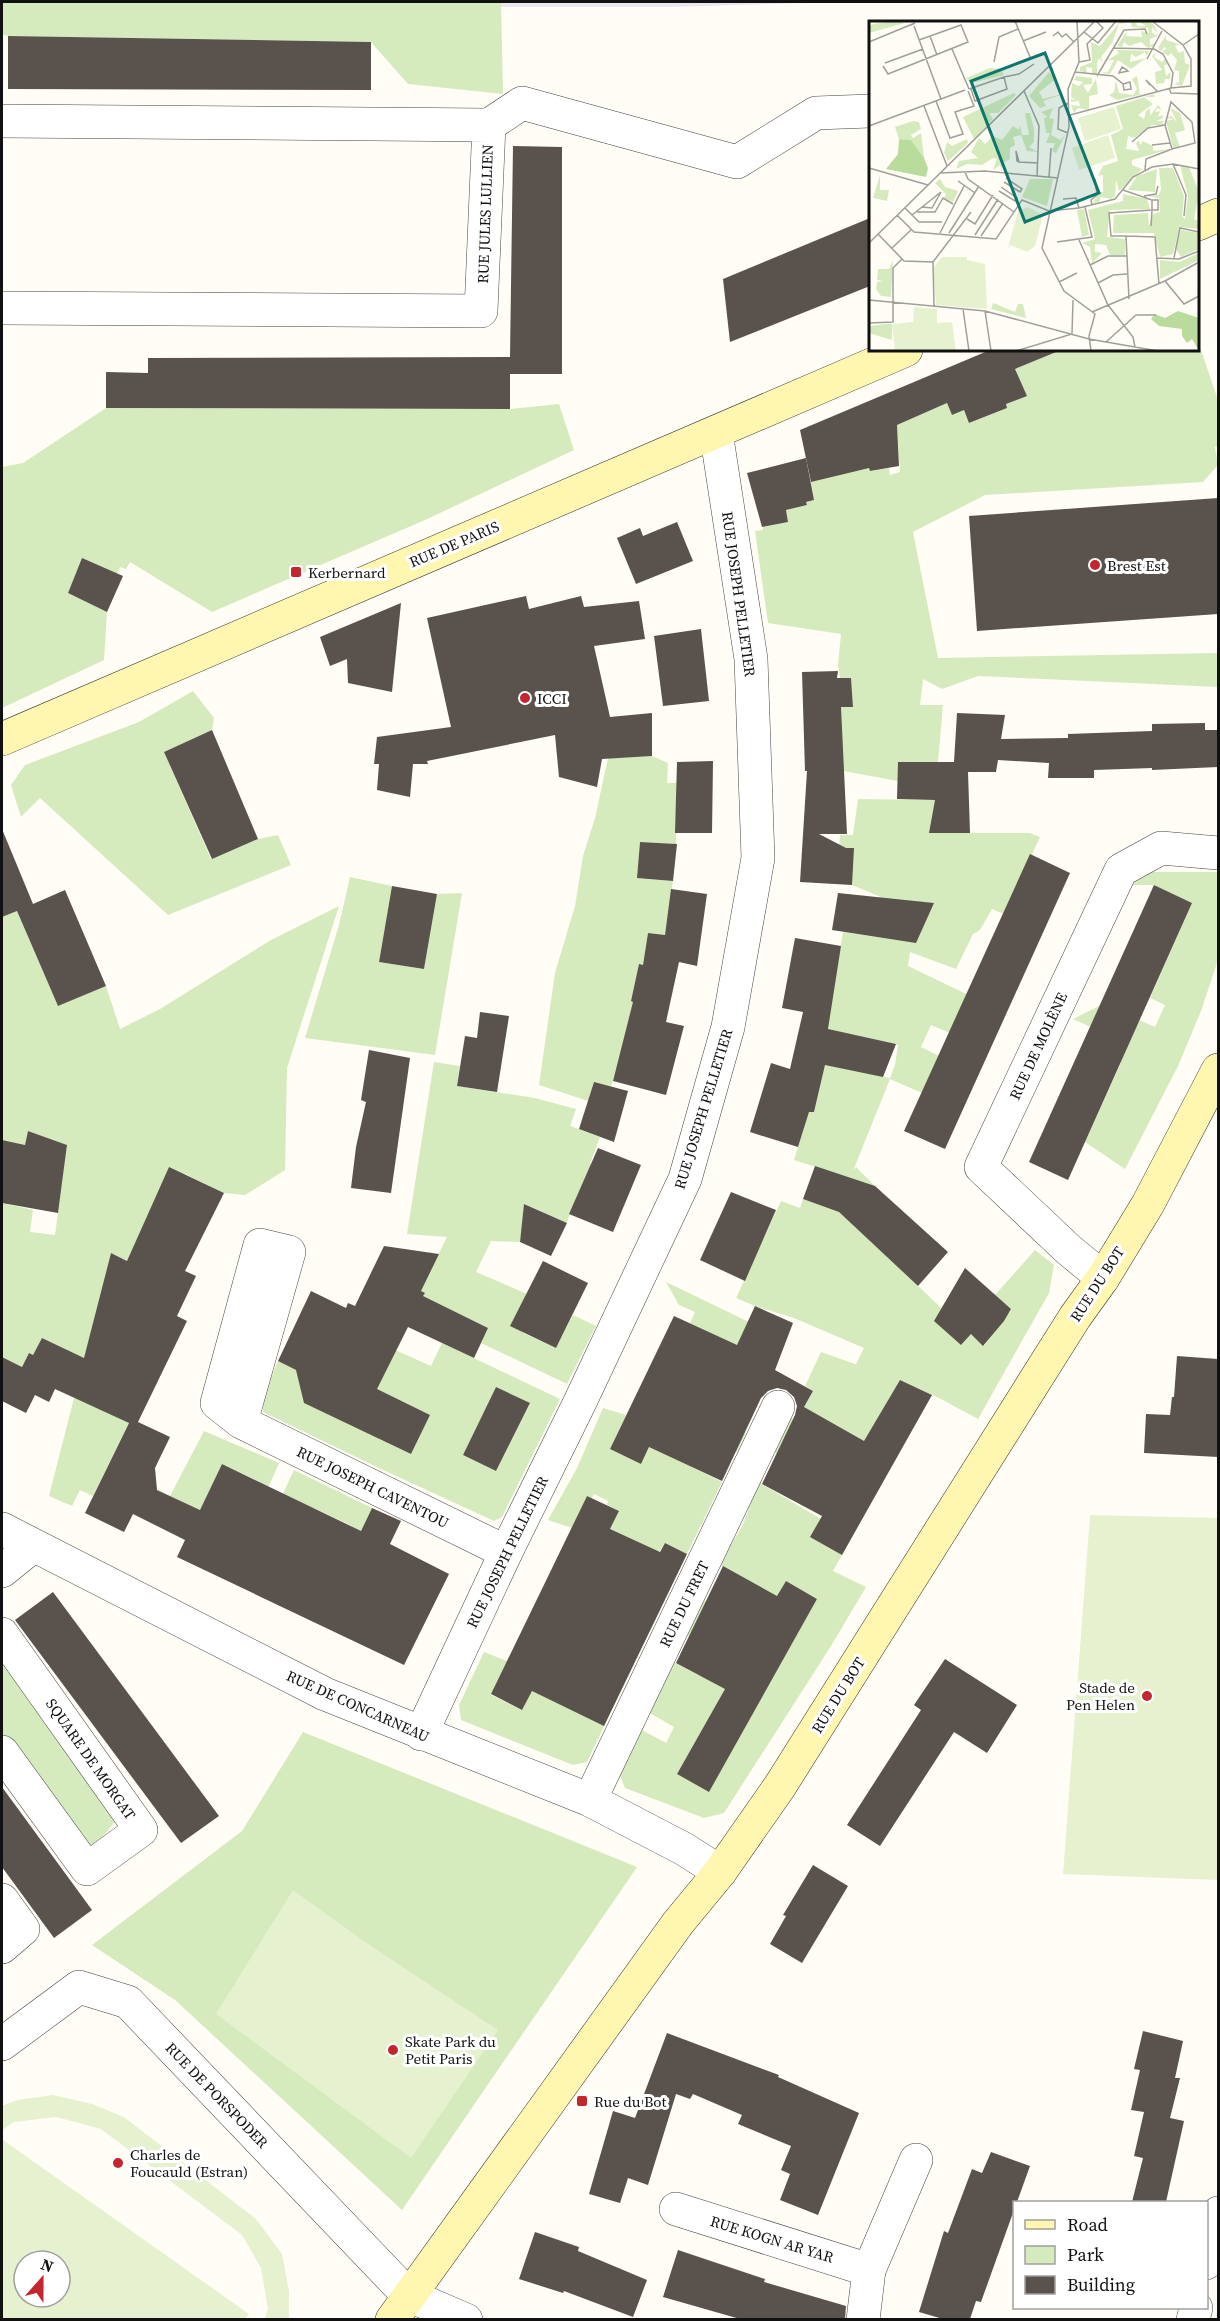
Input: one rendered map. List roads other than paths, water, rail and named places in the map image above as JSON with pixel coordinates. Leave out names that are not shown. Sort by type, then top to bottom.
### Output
[{"type":"street","points":[[489,125],[522,103],[736,162],[816,113],[869,111]]},
{"type":"street","name":"RUE JULES LULLIEN","points":[[2,121],[489,125],[481,311],[2,308]]},
{"type":"street","points":[[1199,223],[1218,215]]},
{"type":"street","name":"RUE DE PARIS","points":[[2,739],[904,351]]},
{"type":"street","name":"RUE JOSEPH PELLETIER","points":[[421,1734],[685,1179],[728,1027],[758,858],[751,659],[716,432]]},
{"type":"street","name":"RUE DE MOLÈNE","points":[[1103,1278],[1069,1250],[981,1167],[1121,870],[1161,848],[1218,853]]},
{"type":"street","name":"RUE DU BOT","points":[[400,2307],[678,1923],[720,1872],[780,1786],[1075,1317],[1103,1278],[1148,1204],[1218,1070]]},
{"type":"street","name":"RUE DU FRET","points":[[590,1800],[778,1407]]},
{"type":"street","name":"RUE JOSEPH CAVENTOU","points":[[241,1422],[506,1552]]},
{"type":"street","name":"RUE DE CONCARNEAU","points":[[2,1529],[325,1694],[590,1800],[684,1849],[720,1872]]},
{"type":"street","points":[[2,1571],[33,1545]]},
{"type":"street","name":"SQUARE DE MORGAT","points":[[2,1634],[141,1830],[87,1869],[2,1752]]},
{"type":"street","points":[[2,1900],[23,1929],[2,1947]]},
{"type":"street","name":"RUE DE PORSPODER","points":[[2,2044],[79,1987],[128,2002],[400,2307]]},
{"type":"street","points":[[862,2319],[869,2270],[916,2160]]},
{"type":"street","name":"RUE KOGN AR YAR","points":[[675,2209],[869,2270]]},
{"type":"street","points":[[1208,2255],[1218,2213]]},
{"type":"street","points":[[400,2307],[466,2319]]},
{"type":"place","name":"Brest Est","points":[[1095,565]]},
{"type":"place","name":"Kerbernard","points":[[296,572]]},
{"type":"place","name":"ICCI","points":[[525,698]]},
{"type":"place","name":"Stade de Pen Helen","points":[[1147,1696]]},
{"type":"place","name":"Skate Park du Petit Paris","points":[[393,2050]]},
{"type":"place","name":"Rue du Bot","points":[[582,2101]]},
{"type":"place","name":"Charles de Foucauld (Estran)","points":[[118,2163]]}]
